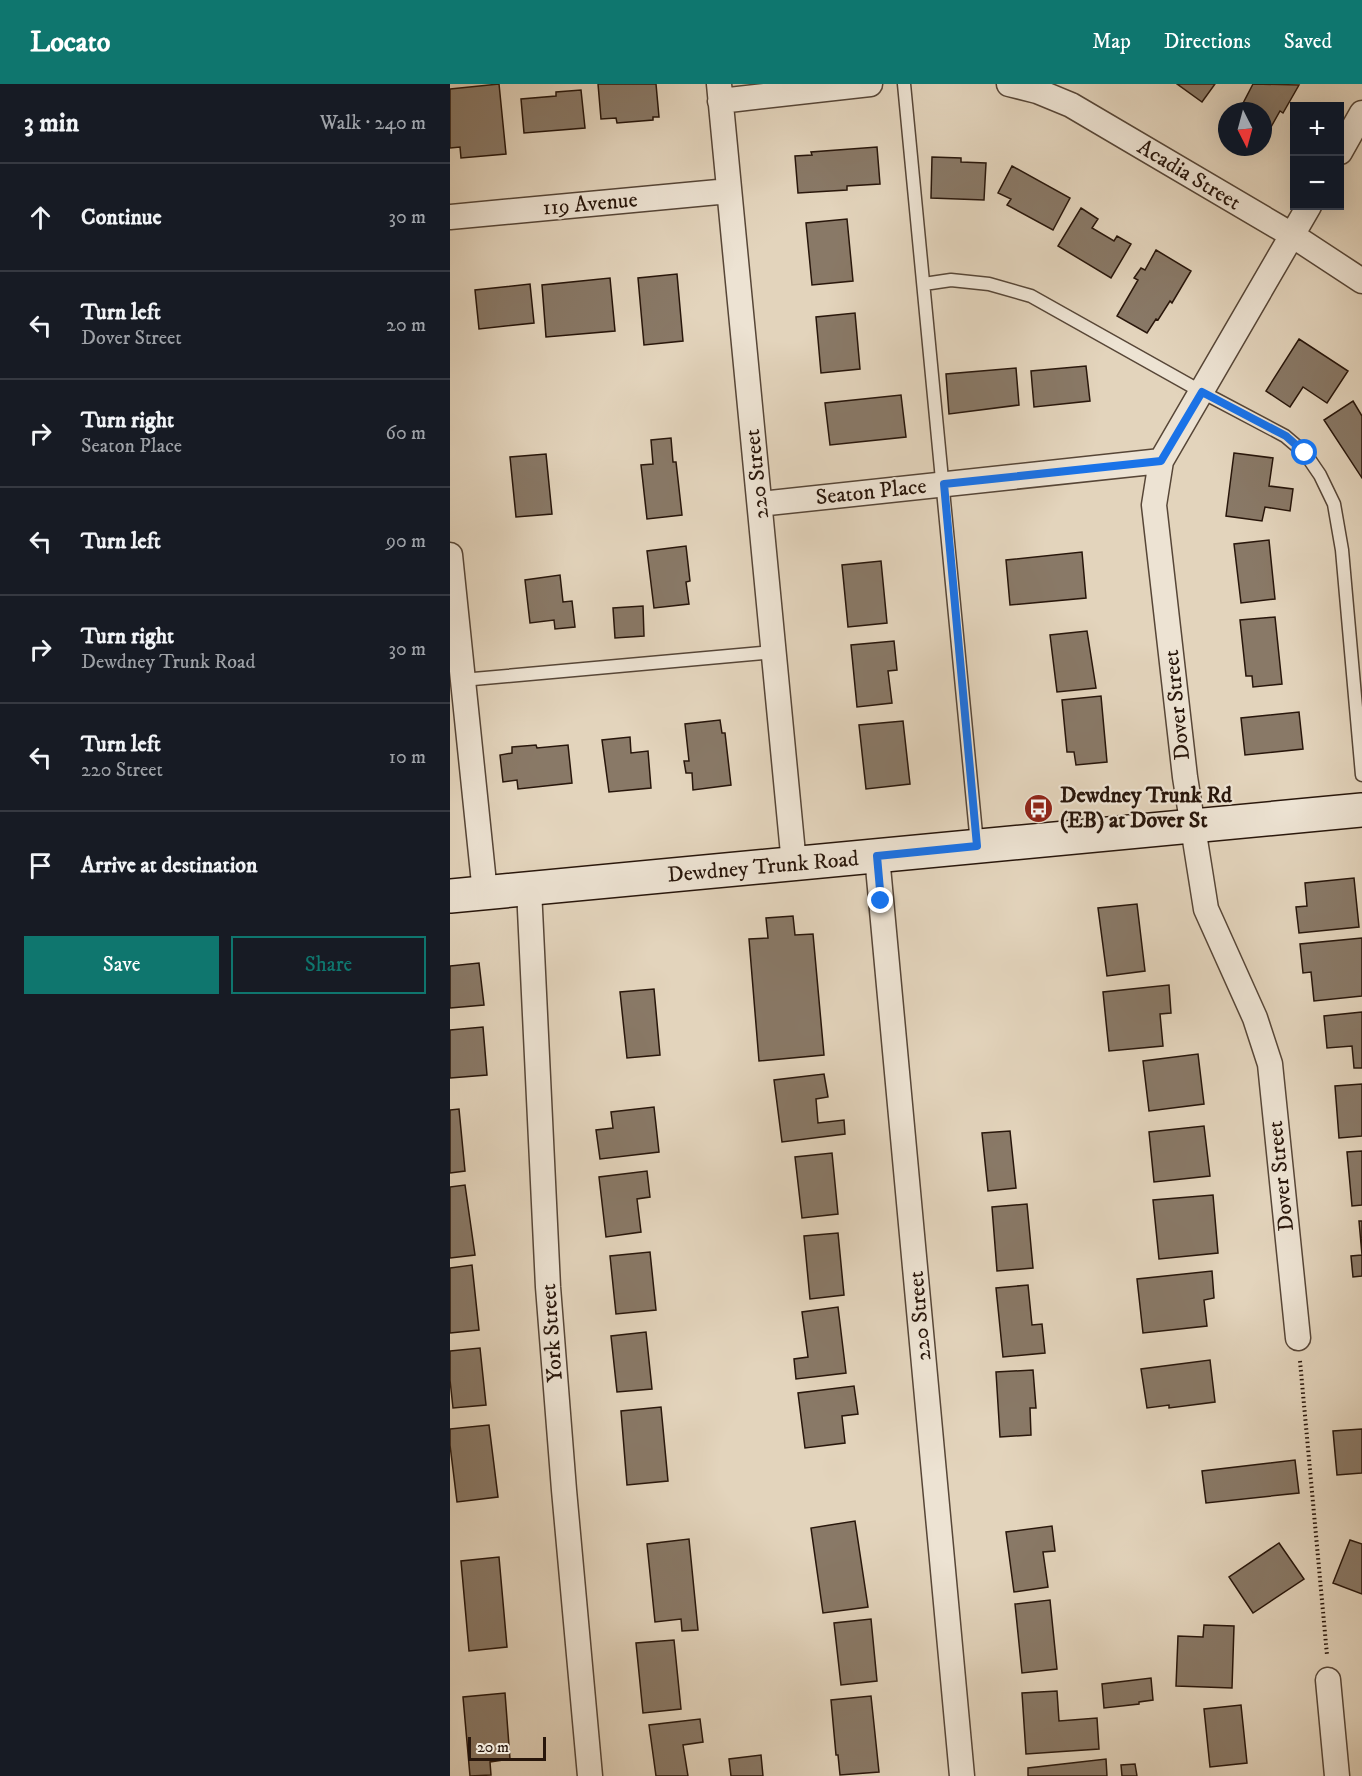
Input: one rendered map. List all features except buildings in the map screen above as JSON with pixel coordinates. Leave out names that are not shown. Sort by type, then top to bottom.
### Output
[{"type":"main road","name":"Dewdney Trunk Road","points":[[450,896],[1362,810]]},
{"type":"street","points":[[720,93],[870,84]]},
{"type":"street","name":"Acadia Street","points":[[1009,84],[1037,91],[1071,105],[1292,235],[1362,281]]},
{"type":"street","name":"220 Street","points":[[720,93],[794,864]]},
{"type":"street","points":[[1344,145],[1362,113]]},
{"type":"street","name":"119 Avenue","points":[[450,217],[729,191]]},
{"type":"street","name":"Dover Street","points":[[1298,1338],[1270,1064],[1254,1018],[1206,909],[1192,827],[1154,505],[1161,461],[1307,210]]},
{"type":"street","name":"Seaton Place","points":[[760,504],[1161,461]]},
{"type":"street","points":[[450,555],[485,893]]},
{"type":"street","name":"220 Street","points":[[877,856],[962,1776]]},
{"type":"street","name":"York Street","points":[[529,889],[548,1287],[590,1776]]},
{"type":"street","points":[[1328,1680],[1337,1776]]},
{"type":"lane","points":[[904,84],[977,846]]},
{"type":"lane","points":[[924,284],[951,280],[989,284],[1031,296],[1202,392],[1286,436],[1305,453],[1320,475],[1334,504],[1342,550],[1362,775]]},
{"type":"lane","points":[[462,680],[774,652]]},
{"type":"path","points":[[1298,1338],[1301,1389],[1326,1629],[1328,1680]]},
{"type":"place","name":"Dewdney Trunk Rd (EB) at Dover St","points":[[1039,808]]},
{"type":"route","points":[[881,901],[877,856],[977,846],[944,484],[1161,461],[1202,392],[1286,436],[1305,453]]}]
